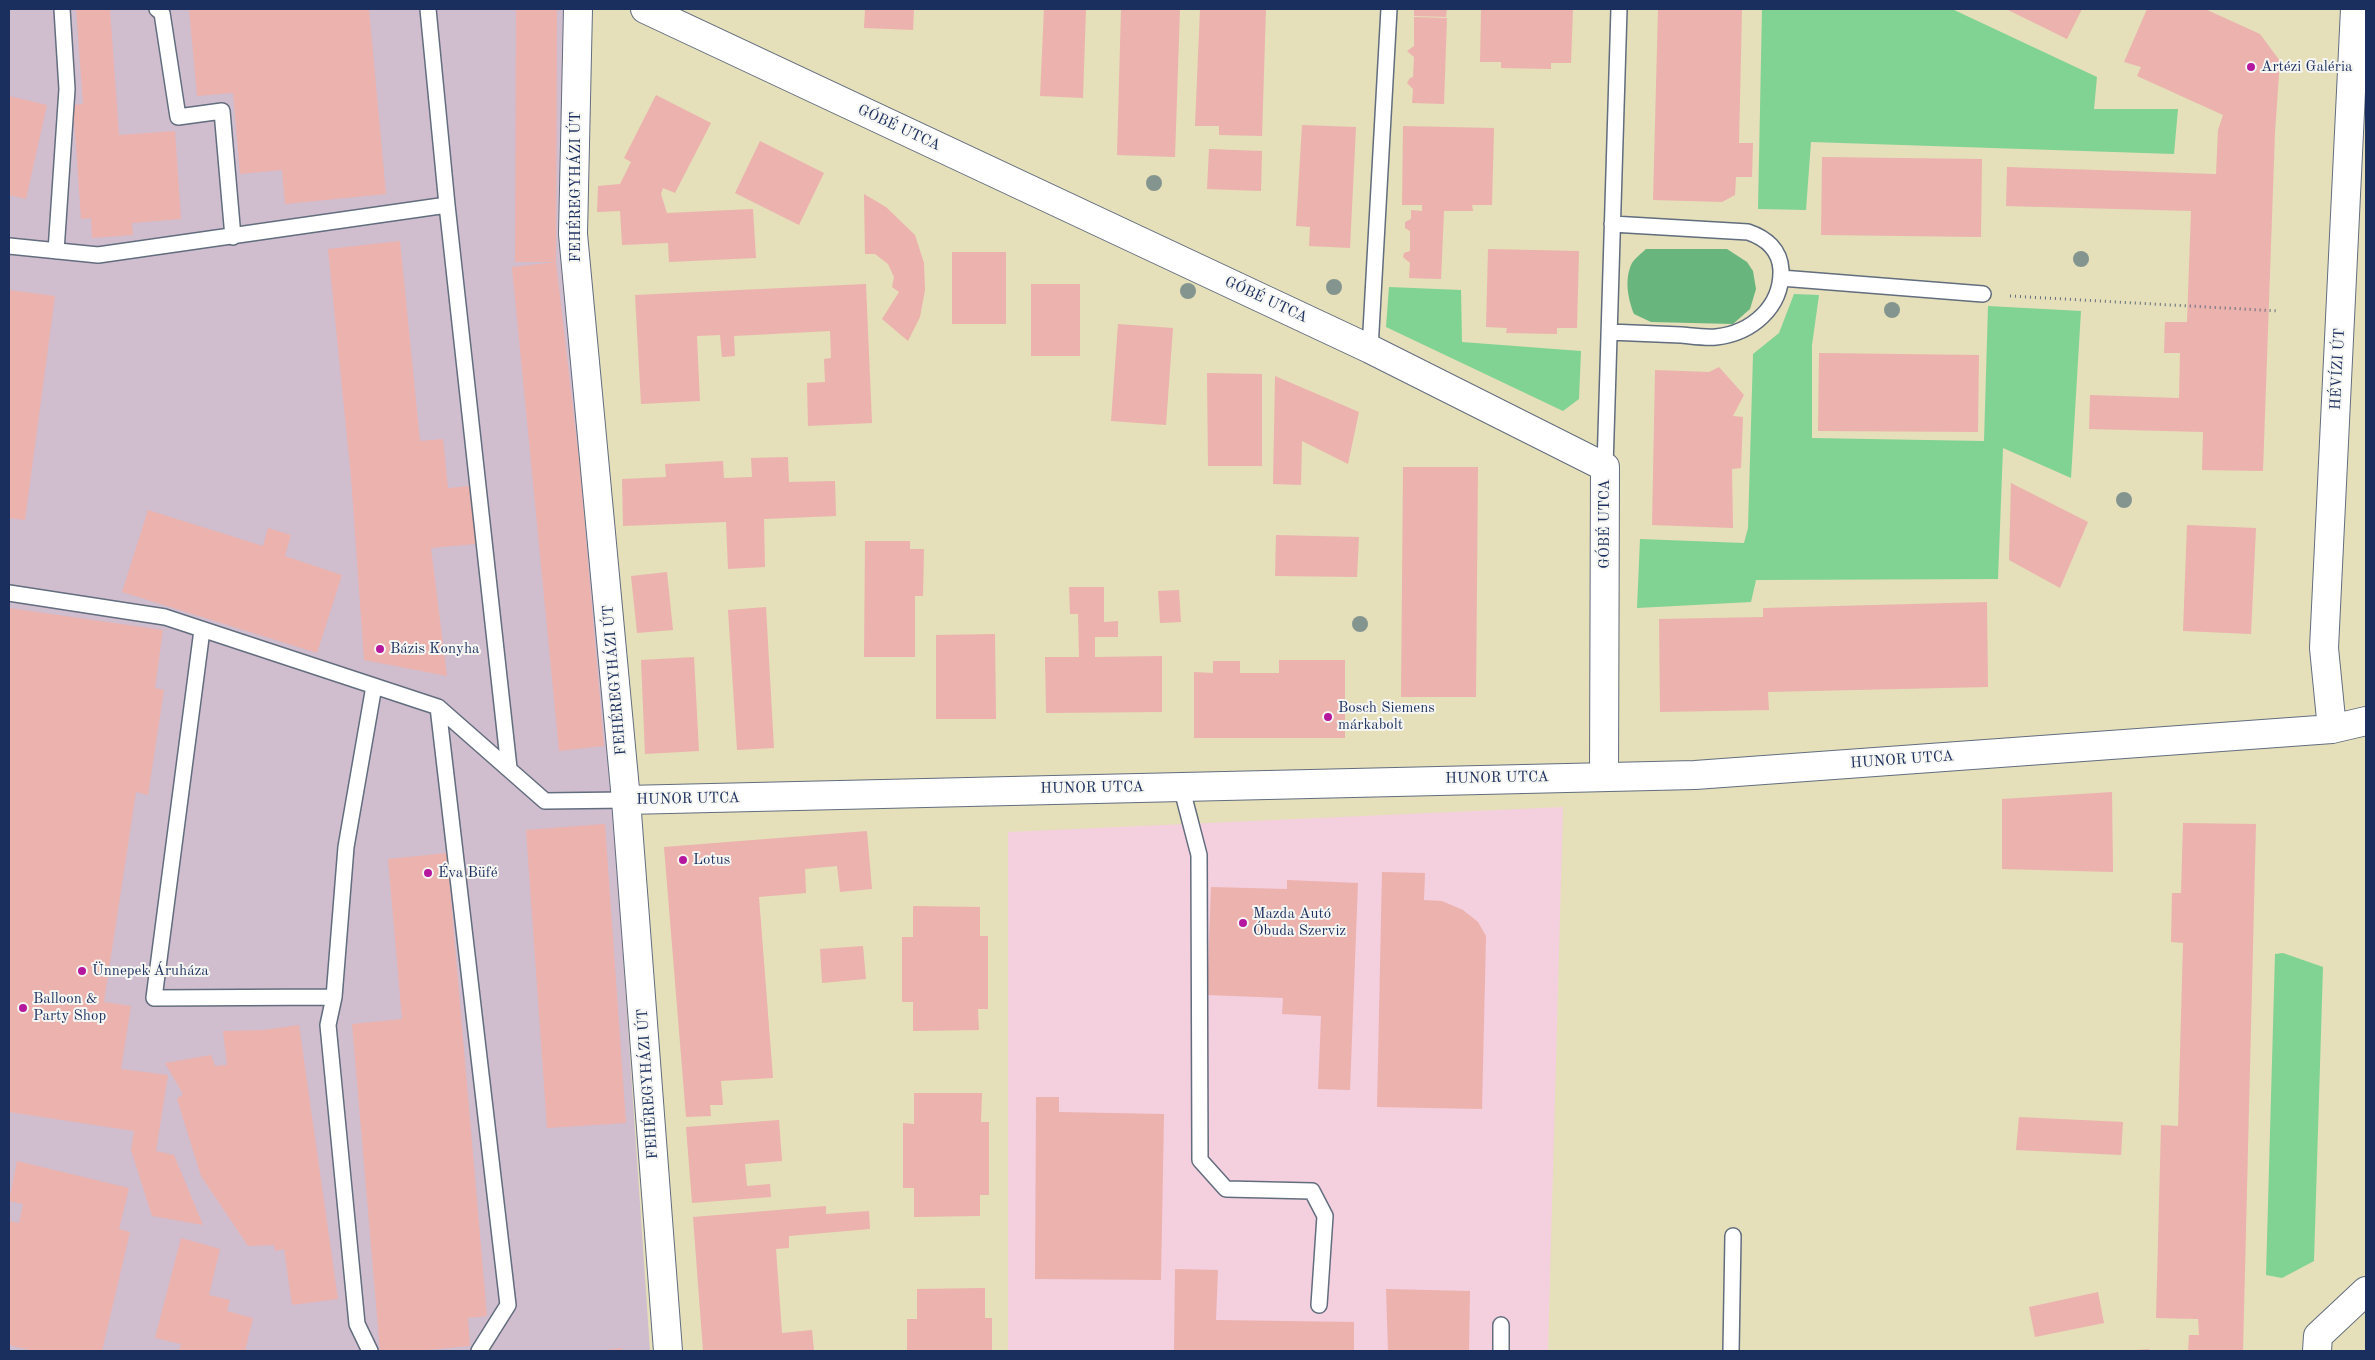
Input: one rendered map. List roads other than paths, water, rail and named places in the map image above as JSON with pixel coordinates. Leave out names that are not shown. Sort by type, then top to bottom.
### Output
[{"type":"street","name":"FEHÉREGYHÁZI ÚT","points":[[578,9],[573,234],[626,800],[668,1351]]},
{"type":"street","name":"GÓBÉ UTCA","points":[[644,9],[1370,349],[1604,467],[1604,776]]},
{"type":"street","name":"HÉVÍZI ÚT","points":[[2332,729],[2324,648],[2355,9]]},
{"type":"street","name":"HUNOR UTCA","points":[[626,800],[1695,775],[2332,729],[2366,722]]},
{"type":"street","points":[[2318,1351],[2318,1336],[2366,1291]]},
{"type":"lane","points":[[56,251],[68,89],[62,9]]},
{"type":"lane","points":[[156,9],[162,13],[178,116],[222,110],[232,237]]},
{"type":"lane","points":[[428,9],[447,204],[509,768]]},
{"type":"lane","points":[[1370,349],[1390,9]]},
{"type":"lane","points":[[1604,467],[1618,9]]},
{"type":"lane","points":[[9,246],[98,255],[232,237],[447,204]]},
{"type":"lane","points":[[1609,332],[1716,337],[1734,332],[1748,327],[1767,312],[1778,292],[1781,278],[1780,266],[1770,244],[1761,237],[1748,232],[1612,224]]},
{"type":"lane","points":[[1781,278],[1983,294]]},
{"type":"lane","points":[[9,593],[165,617],[438,707],[545,801],[626,800]]},
{"type":"lane","points":[[202,630],[154,998],[334,997]]},
{"type":"lane","points":[[370,1351],[357,1324],[328,1025],[334,997],[346,847],[374,686]]},
{"type":"lane","points":[[438,707],[508,1305],[479,1351]]},
{"type":"lane","points":[[1181,786],[1199,855],[1200,1160],[1226,1189],[1312,1192],[1326,1216],[1319,1304]]},
{"type":"lane","points":[[1731,1351],[1733,1236]]},
{"type":"lane","points":[[1500,1325],[1501,1351]]},
{"type":"place","name":"Artézi Galéria","points":[[2251,67]]},
{"type":"place","name":"Bázis Konyha","points":[[380,649]]},
{"type":"place","name":"Bosch Siemens márkabolt","points":[[1328,717]]},
{"type":"place","name":"Lotus","points":[[683,860]]},
{"type":"place","name":"Éva Büfé","points":[[428,873]]},
{"type":"place","name":"Mazda Autó Óbuda Szerviz","points":[[1243,923]]},
{"type":"place","name":"Ünnepek Áruháza","points":[[82,971]]},
{"type":"place","name":"Balloon & Party Shop","points":[[23,1008]]}]
